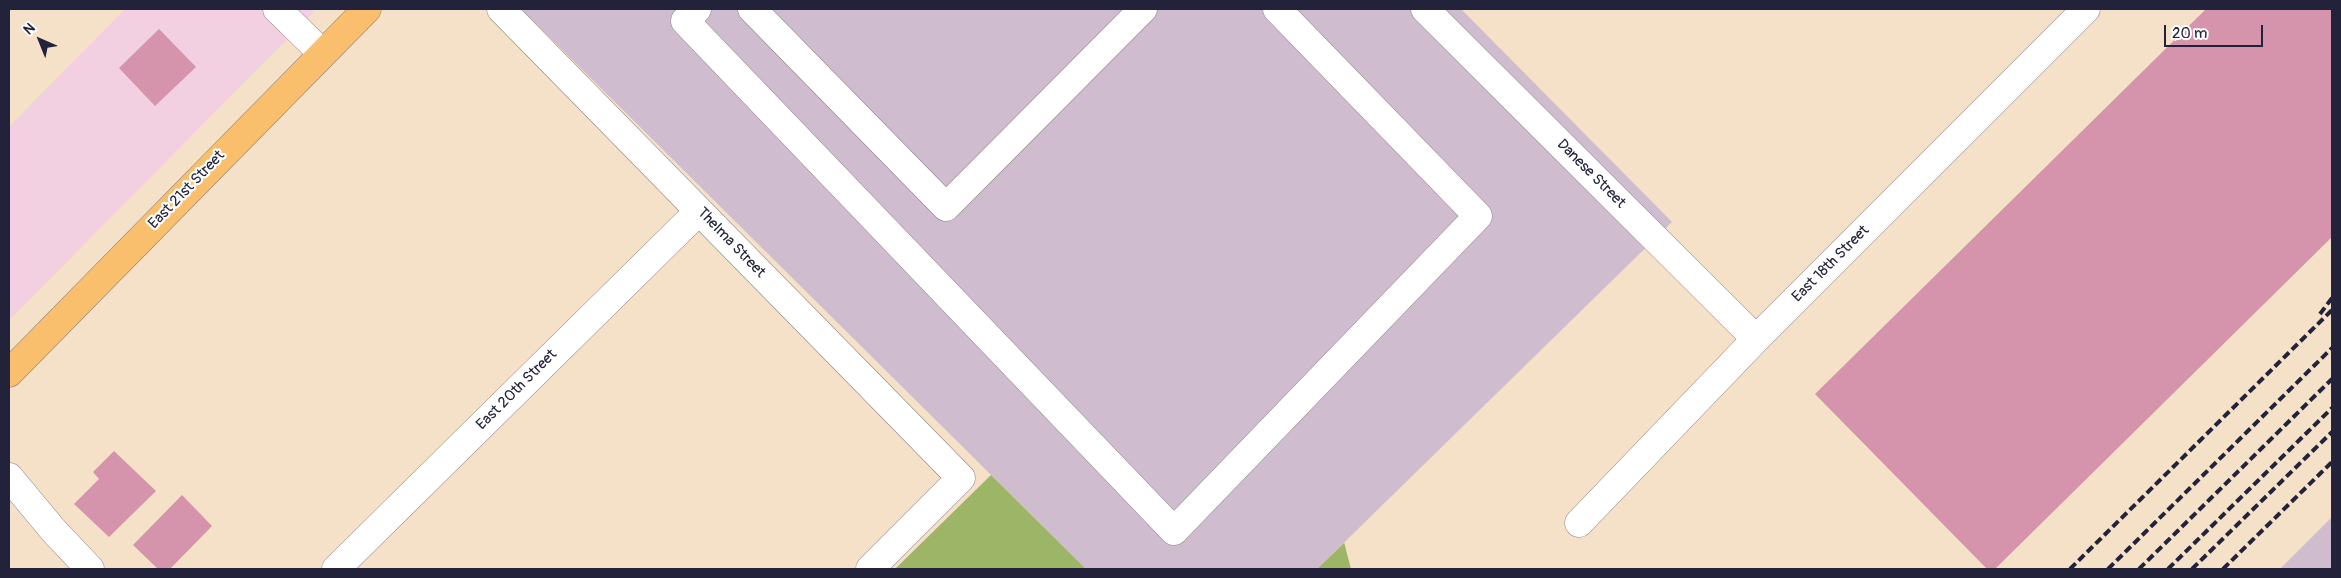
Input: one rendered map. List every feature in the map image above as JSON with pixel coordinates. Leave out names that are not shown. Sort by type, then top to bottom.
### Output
[{"type":"main road","name":"East 21st Street","points":[[9,373],[367,9]]},
{"type":"street","points":[[277,9],[322,53]]},
{"type":"street","name":"Thelma Street","points":[[501,9],[961,478],[870,569]]},
{"type":"street","points":[[697,9],[685,21],[1174,531],[1478,216],[1277,9]]},
{"type":"street","points":[[752,9],[946,207],[1143,9]]},
{"type":"street","name":"Danese Street","points":[[1425,9],[1756,339]]},
{"type":"street","name":"East 18th Street","points":[[1579,523],[1756,339],[2086,9]]},
{"type":"street","name":"East 20th Street","points":[[336,569],[699,211]]},
{"type":"street","points":[[9,477],[54,531],[90,569]]},
{"type":"shaded area","points":[[125,9],[311,9],[314,12],[9,320],[9,127]]},
{"type":"shaded area","points":[[521,9],[1461,9],[1672,222],[1317,569],[1086,569]]},
{"type":"shaded area","points":[[2332,517],[2332,569],[2280,569]]},
{"type":"green space","points":[[991,475],[1086,569],[895,569]]},
{"type":"green space","points":[[1344,543],[1351,569],[1317,569]]},
{"type":"building","points":[[2206,9],[2332,9],[2332,237],[1995,569],[1987,569],[1815,394]]},
{"type":"building","points":[[159,29],[196,67],[155,106],[119,68]]},
{"type":"building","points":[[114,451],[156,491],[109,537],[74,504],[99,479],[93,472]]},
{"type":"building","points":[[182,495],[212,526],[170,569],[158,569],[133,545]]},
{"type":"railway","points":[[2320,314],[2332,298]]},
{"type":"railway","points":[[2070,569],[2332,310]]},
{"type":"railway","points":[[2108,569],[2332,348]]},
{"type":"railway","points":[[2139,569],[2332,379]]},
{"type":"railway","points":[[2168,569],[2332,408]]},
{"type":"railway","points":[[2192,569],[2332,432]]},
{"type":"railway","points":[[2223,569],[2332,462]]}]
